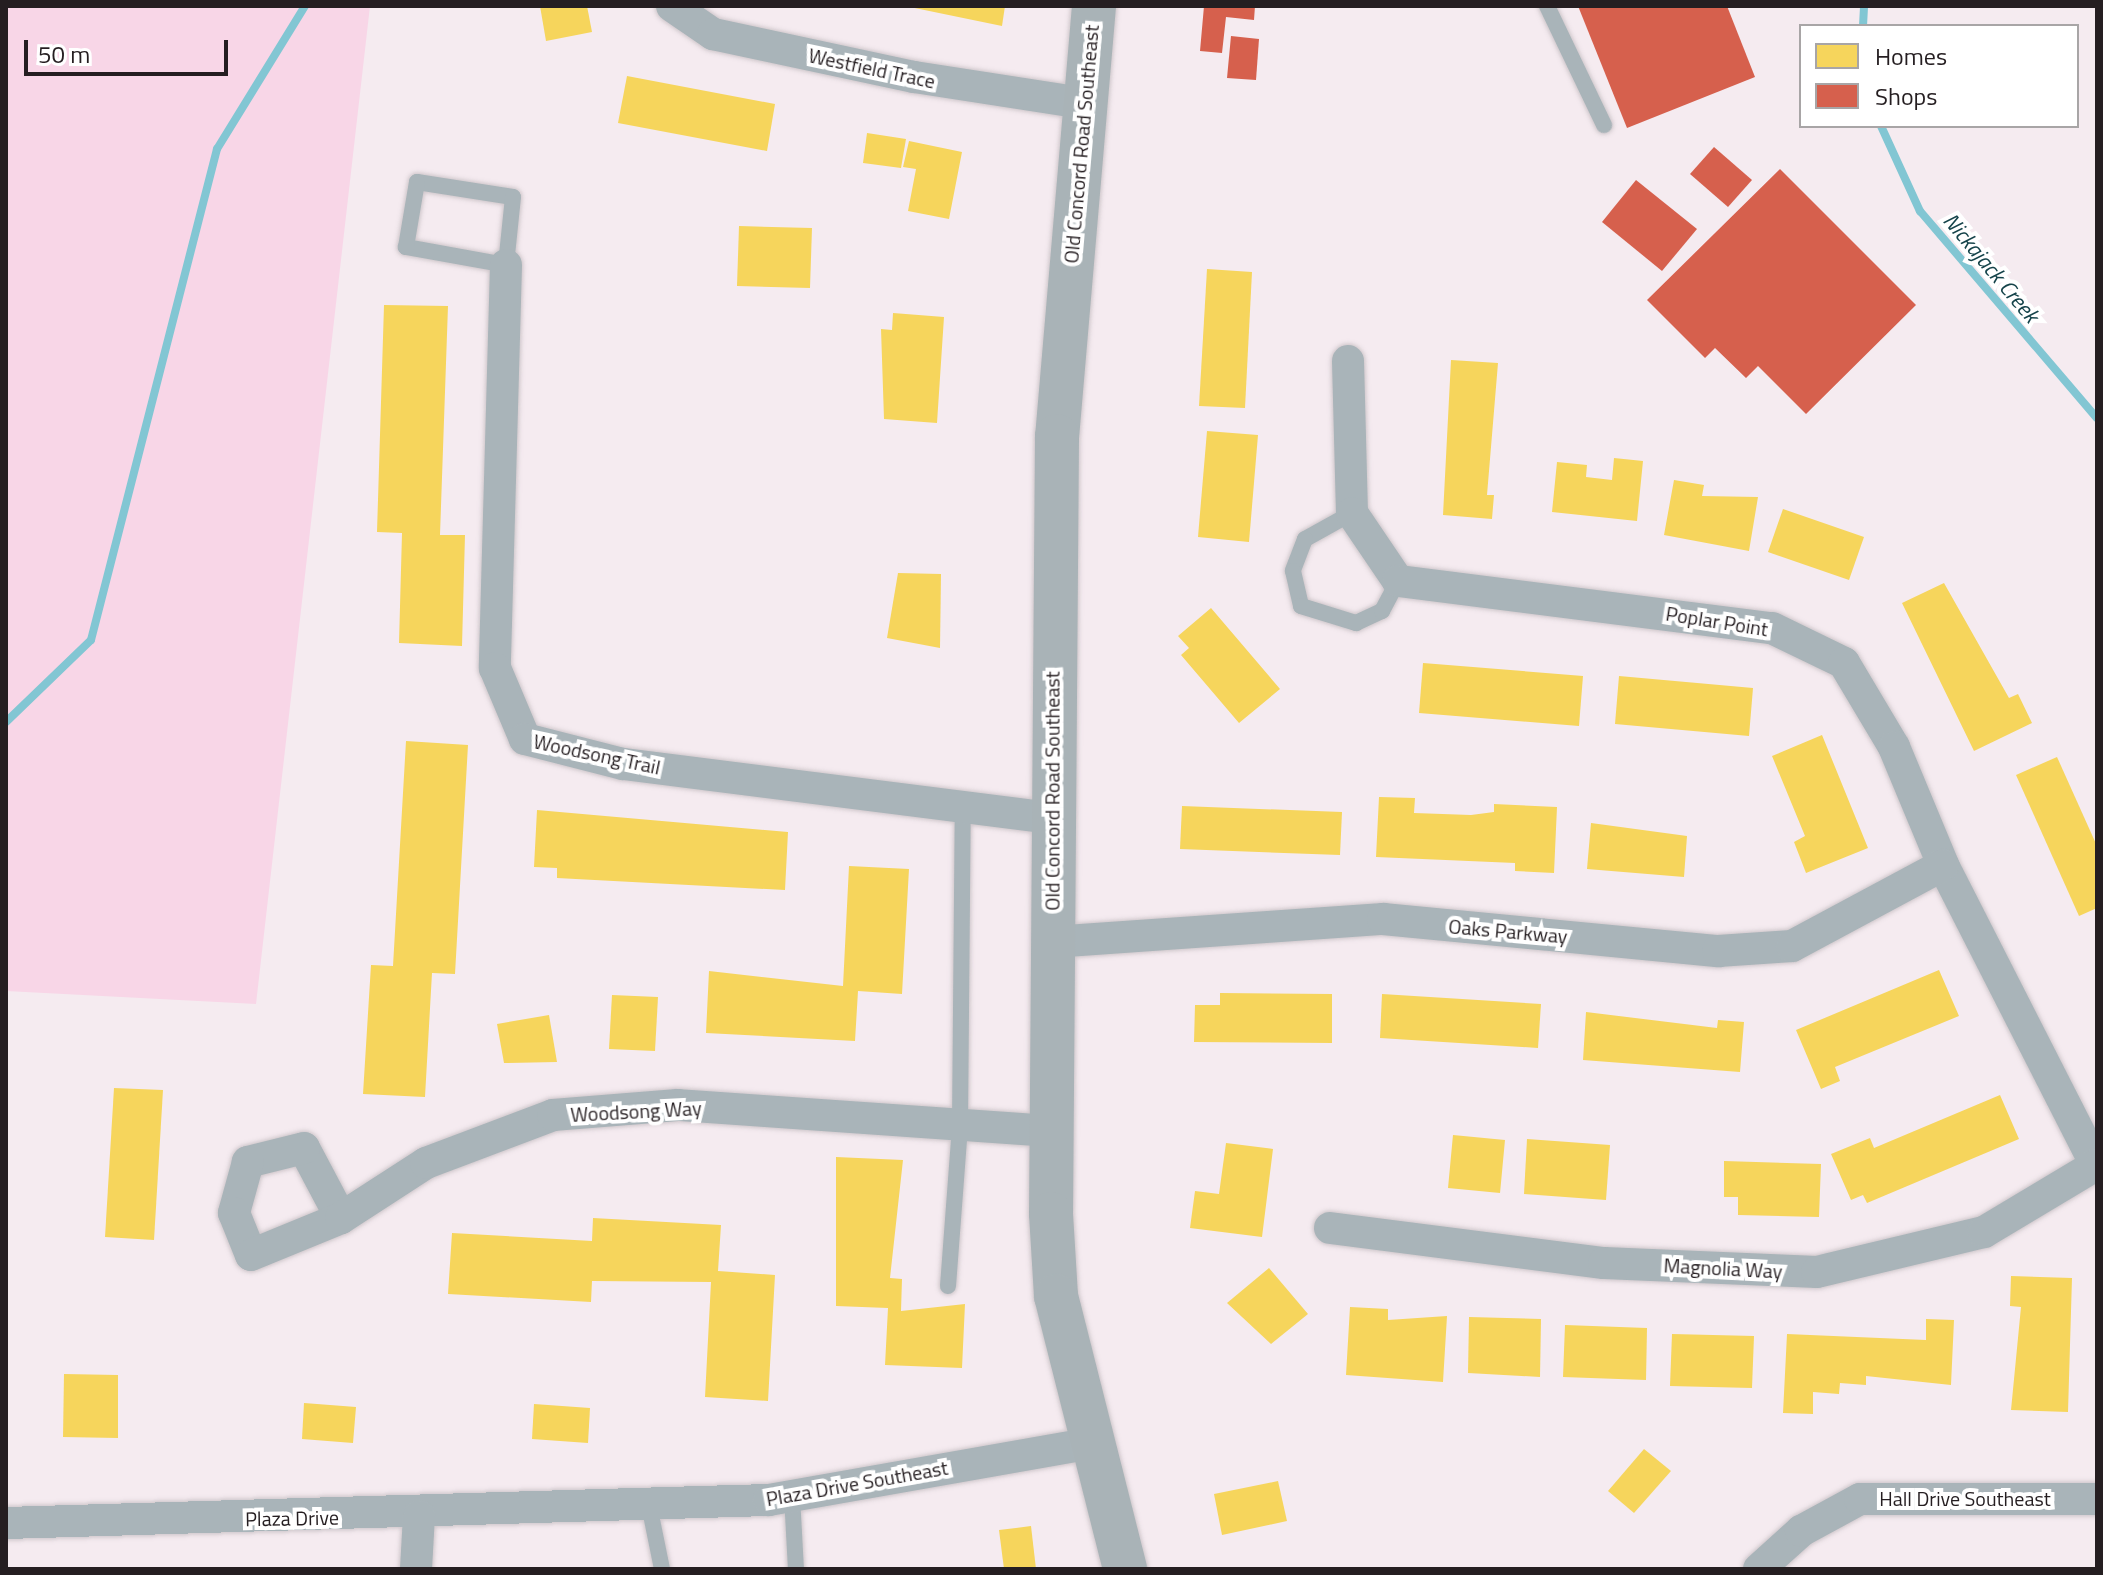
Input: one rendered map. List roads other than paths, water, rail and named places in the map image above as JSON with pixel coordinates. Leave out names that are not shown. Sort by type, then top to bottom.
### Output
[{"type":"street","name":"Westfield Trace","points":[[672,6],[713,34],[914,77],[1081,103]]},
{"type":"street","name":"Old Concord Road Southeast","points":[[1094,6],[1081,103],[1057,436],[1052,1131],[1056,1296],[1088,1444],[1125,1569]]},
{"type":"street","name":"Woodsong Trail","points":[[506,265],[495,668],[525,739],[623,764],[963,810],[1052,818]]},
{"type":"street","points":[[1348,361],[1352,513],[1398,581]]},
{"type":"street","name":"Poplar Point","points":[[1398,581],[1772,628],[1844,663],[1894,747],[1943,865],[2097,1166]]},
{"type":"street","name":"Oaks Parkway","points":[[1052,942],[1383,919],[1718,951],[1792,946],[1943,865]]},
{"type":"street","name":"Woodsong Way","points":[[341,1218],[304,1148],[248,1162],[234,1213],[251,1255],[341,1218],[426,1163],[553,1115],[678,1105],[1052,1131]]},
{"type":"street","name":"Magnolia Way","points":[[1330,1228],[1604,1263],[1817,1272],[1984,1232],[2097,1166]]},
{"type":"street","name":"Plaza Drive Southeast","points":[[577,1503],[649,1505],[792,1496],[1088,1444]]},
{"type":"street","name":"Hall Drive Southeast","points":[[1759,1569],[1801,1531],[1860,1499],[2097,1499]]},
{"type":"street","name":"Plaza Drive","points":[[6,1523],[419,1516],[577,1503]]},
{"type":"street","points":[[416,1569],[419,1516]]},
{"type":"lane","points":[[1547,6],[1604,125]]},
{"type":"lane","points":[[417,182],[513,197],[506,265],[406,247],[417,182]]},
{"type":"lane","points":[[1352,513],[1305,539],[1293,571],[1301,606],[1356,623],[1382,611],[1398,581]]},
{"type":"lane","points":[[948,1286],[960,1125],[963,810]]},
{"type":"lane","points":[[792,1496],[796,1569]]},
{"type":"lane","points":[[649,1505],[662,1569]]},
{"type":"waterway","points":[[6,722],[91,640],[217,149],[305,6]]},
{"type":"waterway","name":"Nickajack Creek","points":[[1863,24],[1864,6]]},
{"type":"waterway","name":"Nickajack Creek","points":[[1882,128],[1920,211],[2097,418]]}]
